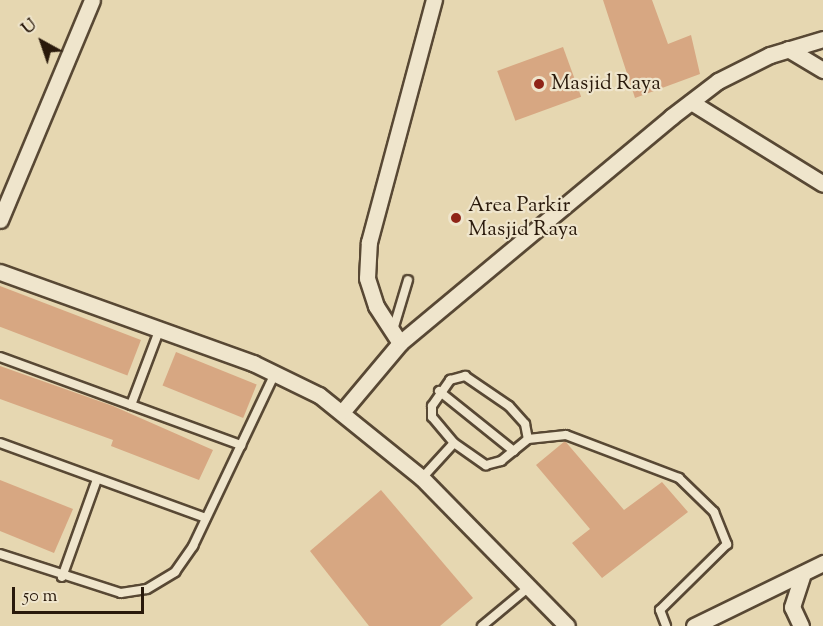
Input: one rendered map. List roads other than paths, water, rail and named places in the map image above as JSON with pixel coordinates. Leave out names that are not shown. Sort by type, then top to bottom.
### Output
[{"type":"street","points":[[0,220],[92,0]]},
{"type":"street","points":[[396,338],[367,278],[369,242],[434,0]]},
{"type":"street","points":[[343,411],[396,338],[718,81],[788,49],[823,39]]},
{"type":"street","points":[[788,49],[823,70]]},
{"type":"street","points":[[691,102],[823,184]]},
{"type":"street","points":[[0,272],[275,373],[343,411],[422,478],[567,626]]},
{"type":"street","points":[[694,626],[801,577],[823,564]]},
{"type":"street","points":[[801,577],[792,607],[801,626]]},
{"type":"lane","points":[[396,338],[408,280]]},
{"type":"lane","points":[[131,405],[159,331]]},
{"type":"lane","points":[[0,357],[241,445]]},
{"type":"lane","points":[[0,554],[62,577],[121,593],[147,590],[175,572],[206,518],[275,373]]},
{"type":"lane","points":[[528,439],[525,424],[482,384],[465,376],[439,391],[432,417],[454,443],[486,465],[514,451],[528,439],[566,435],[679,478],[714,512],[727,544],[660,610],[666,626]]},
{"type":"lane","points":[[439,391],[514,451]]},
{"type":"lane","points":[[0,443],[206,518]]},
{"type":"lane","points":[[422,478],[454,443]]},
{"type":"lane","points":[[62,577],[97,479]]},
{"type":"lane","points":[[482,626],[530,586]]},
{"type":"place","name":"Masjid Raya","points":[[539,84]]},
{"type":"place","name":"Area Parkir Masjid Raya","points":[[456,218]]}]
